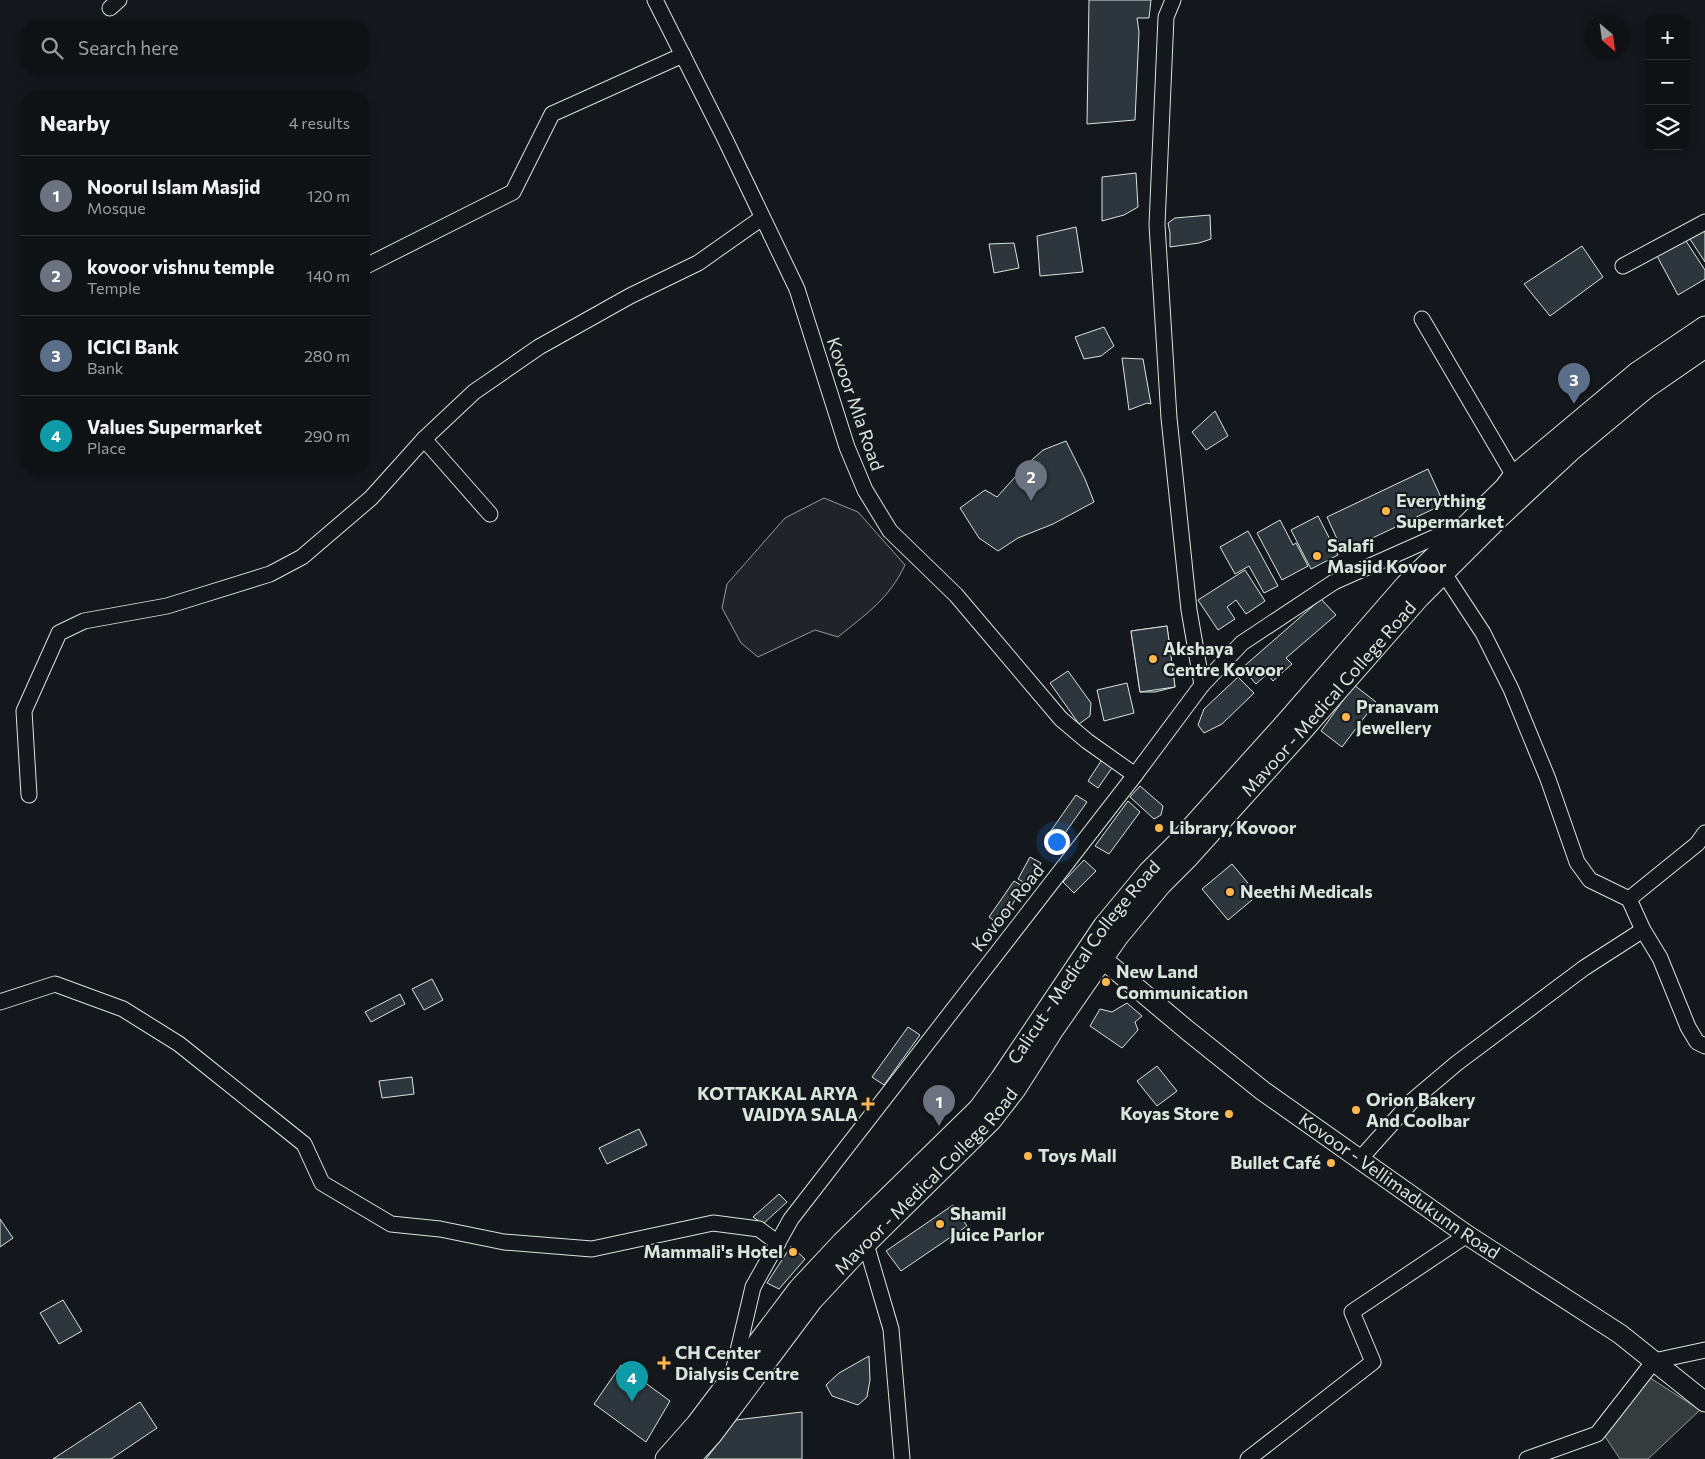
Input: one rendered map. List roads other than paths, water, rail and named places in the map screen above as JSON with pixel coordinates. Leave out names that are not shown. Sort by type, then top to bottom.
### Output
[{"type":"main road","name":"Calicut - Medical College Road","points":[[1094,955],[1104,926],[1148,873],[1176,845],[1285,724],[1406,585],[1470,521],[1493,511],[1514,476],[1637,373],[1705,327]]},
{"type":"main road","name":"Mavoor - Medical College Road","points":[[689,1459],[711,1435],[734,1389],[812,1300],[991,1120],[1015,1089],[1045,1027],[1094,955],[1118,936],[1161,884],[1188,857],[1443,572],[1493,511],[1570,452],[1647,387],[1705,347]]},
{"type":"main road","name":"Calicut - Medical College Road","points":[[666,1459],[697,1424],[734,1389],[799,1289],[842,1243],[978,1109],[1045,1027]]},
{"type":"street","name":"Kovoor Mla Road","points":[[655,0],[797,289],[847,447],[865,490],[890,531],[956,595],[1061,719],[1087,741],[1135,775]]},
{"type":"street","points":[[1173,0],[1166,17],[1157,225],[1170,427],[1189,610],[1202,685]]},
{"type":"street","points":[[370,264],[512,192],[552,114],[683,55]]},
{"type":"street","points":[[29,795],[24,712],[58,633],[84,621],[167,606],[270,574],[302,558],[371,498],[424,439],[474,392],[539,348],[630,296],[698,263],[762,218]]},
{"type":"street","points":[[1623,266],[1705,222]]},
{"type":"street","points":[[1422,319],[1514,476]]},
{"type":"street","points":[[424,439],[490,514]]},
{"type":"street","name":"Kovoor Road","points":[[734,1389],[753,1287],[791,1219],[1135,775],[1202,685],[1242,643],[1334,582],[1470,521]]},
{"type":"street","points":[[1443,572],[1483,633],[1511,689],[1548,779],[1577,862],[1590,880],[1629,899],[1643,930],[1660,958],[1688,1027],[1697,1042],[1705,1046]]},
{"type":"street","points":[[1629,899],[1696,844],[1705,833]]},
{"type":"street","points":[[1360,1160],[1412,1101],[1457,1063],[1584,968],[1643,930]]},
{"type":"street","name":"Kovoor - Vellimadukunn Road","points":[[1094,955],[1112,967],[1263,1091],[1467,1235],[1620,1334],[1705,1402]]},
{"type":"street","points":[[0,1002],[55,984],[123,1009],[179,1044],[304,1144],[322,1183],[391,1224],[440,1229],[504,1242],[592,1249],[713,1223],[758,1229],[778,1242]]},
{"type":"street","points":[[1248,1459],[1373,1362],[1352,1312],[1467,1235]]},
{"type":"street","points":[[866,1244],[892,1329],[902,1459]]},
{"type":"street","points":[[1527,1459],[1597,1434],[1654,1361],[1705,1350]]},
{"type":"place","name":"ICICI Bank","points":[[1574,404]]},
{"type":"place","name":"kovoor vishnu temple","points":[[1031,501]]},
{"type":"place","name":"Everything Supermarket","points":[[1386,511]]},
{"type":"place","name":"Salafi Masjid Kovoor","points":[[1317,556]]},
{"type":"place","name":"Akshaya Centre Kovoor","points":[[1153,659]]},
{"type":"place","name":"Pranavam Jewellery","points":[[1346,717]]},
{"type":"place","name":"Library, Kovoor","points":[[1159,828]]},
{"type":"place","name":"Neethi Medicals","points":[[1230,892]]},
{"type":"place","name":"New Land Communication","points":[[1106,982]]},
{"type":"place","name":"KOTTAKKAL ARYA VAIDYA SALA","points":[[868,1104]]},
{"type":"place","name":"Orion Bakery And Coolbar","points":[[1356,1110]]},
{"type":"place","name":"Koyas Store","points":[[1229,1114]]},
{"type":"place","name":"Noorul Islam Masjid","points":[[939,1126]]},
{"type":"place","name":"Toys Mall","points":[[1028,1156]]},
{"type":"place","name":"Bullet Café","points":[[1331,1163]]},
{"type":"place","name":"Shamil Juice Parlor","points":[[940,1224]]},
{"type":"place","name":"Mammali's Hotel","points":[[793,1252]]},
{"type":"place","name":"CH Center Dialysis Centre","points":[[664,1363]]},
{"type":"place","name":"Values Supermarket","points":[[632,1402]]}]
